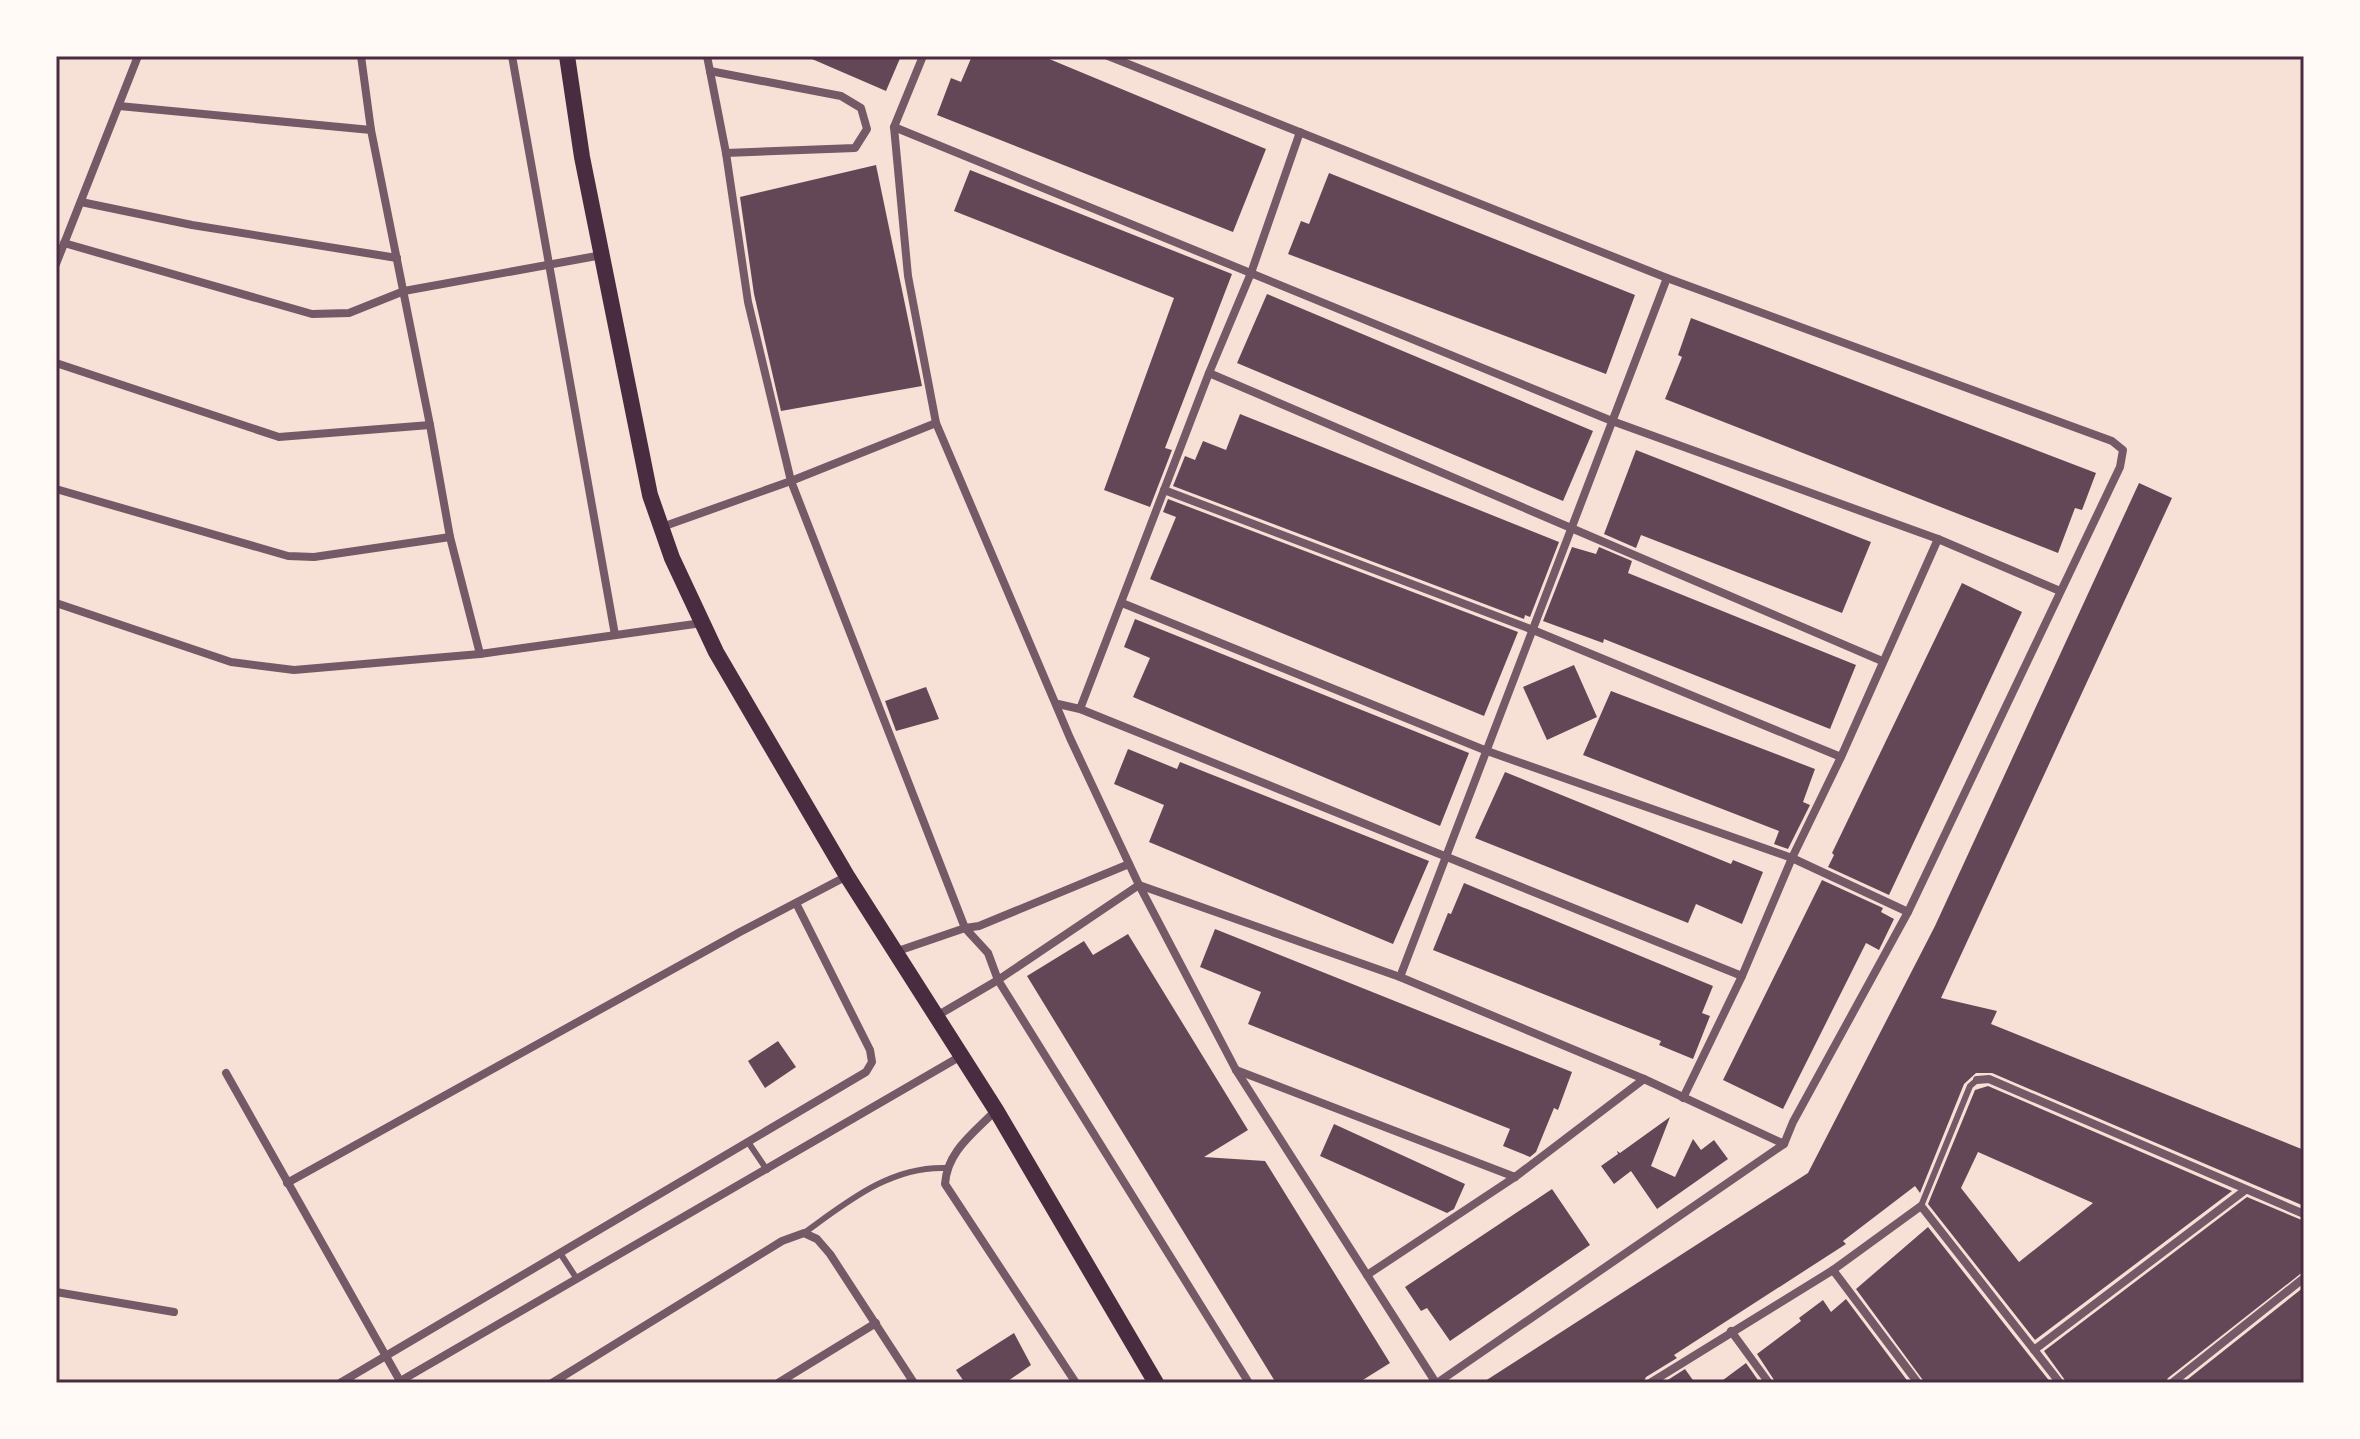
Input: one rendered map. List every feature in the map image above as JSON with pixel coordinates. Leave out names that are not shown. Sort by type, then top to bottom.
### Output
[{"type":"main road","points":[[567,56],[582,157],[650,495],[672,558],[716,652],[847,876],[996,1110],[1156,1383]]},
{"type":"street","points":[[56,264],[60,242],[81,202],[138,56]]},
{"type":"street","points":[[361,56],[371,130],[450,537],[480,654]]},
{"type":"street","points":[[512,56],[615,635]]},
{"type":"street","points":[[707,56],[726,153],[748,302],[791,481],[965,928],[988,953],[998,980],[1249,1383]]},
{"type":"street","points":[[923,56],[894,127],[908,276],[936,423],[1070,738],[1139,885],[1236,1070],[1436,1383],[1784,1144],[1793,1122],[1908,912],[2120,467],[2123,450],[2120,445],[1667,278],[1108,56]]},
{"type":"street","points":[[710,71],[841,96],[861,108],[867,129],[855,148],[726,153]]},
{"type":"street","points":[[119,106],[371,130]]},
{"type":"street","points":[[894,127],[1612,421],[1938,539],[2060,591]]},
{"type":"street","points":[[1080,709],[1209,373],[1251,273],[1300,132]]},
{"type":"street","points":[[81,202],[192,225],[397,258]]},
{"type":"street","points":[[60,242],[312,314],[349,313],[404,291],[602,255]]},
{"type":"street","points":[[1400,977],[1667,278]]},
{"type":"street","points":[[56,363],[279,437],[430,425]]},
{"type":"street","points":[[1209,373],[1882,661]]},
{"type":"street","points":[[662,527],[791,481],[936,423]]},
{"type":"street","points":[[56,489],[288,556],[314,557],[450,537]]},
{"type":"street","points":[[1164,490],[1533,630],[1841,757]]},
{"type":"street","points":[[1683,1098],[1742,976],[1792,858],[1841,757],[1938,539]]},
{"type":"street","points":[[56,603],[231,662],[294,670],[480,654],[703,623]]},
{"type":"street","points":[[1122,603],[1487,751],[1792,858],[1908,912]]},
{"type":"street","points":[[1058,704],[1080,709],[1742,976]]},
{"type":"street","points":[[893,952],[979,926],[1129,864]]},
{"type":"street","points":[[287,1183],[847,876]]},
{"type":"street","points":[[1139,885],[1400,977],[1644,1079],[1784,1144]]},
{"type":"street","points":[[934,1017],[998,980],[1139,885]]},
{"type":"street","points":[[340,1383],[866,1072],[872,1062],[870,1050],[796,903]]},
{"type":"street","points":[[226,1073],[398,1382],[961,1056]]},
{"type":"street","points":[[1236,1070],[1515,1177]]},
{"type":"street","points":[[1367,1275],[1515,1177],[1644,1079]]},
{"type":"street","points":[[1977,1080],[1989,1079],[2244,1191],[2304,1214]]},
{"type":"street","points":[[996,1110],[954,1153],[946,1168],[945,1184],[1076,1383]]},
{"type":"street","points":[[2034,1350],[2244,1191]]},
{"type":"street","points":[[1650,1383],[1833,1270],[1921,1206],[2060,1383]]},
{"type":"street","points":[[552,1383],[782,1241],[804,1233],[817,1239],[830,1254],[914,1383]]},
{"type":"street","points":[[1833,1270],[1918,1383]]},
{"type":"street","points":[[2172,1383],[2304,1278]]},
{"type":"street","points":[[56,1292],[174,1312]]},
{"type":"street","points":[[779,1383],[876,1323]]},
{"type":"street","points":[[1731,1331],[1769,1383]]},
{"type":"lane","points":[[1921,1206],[1970,1086],[1977,1080]]},
{"type":"lane","points":[[748,1142],[767,1170]]},
{"type":"lane","points":[[804,1233],[871,1185],[922,1167],[946,1168]]},
{"type":"lane","points":[[560,1253],[577,1279]]},
{"type":"building","points":[[805,56],[901,56],[886,91]]},
{"type":"building","points":[[972,56],[1042,56],[1266,149],[1233,232],[937,115],[951,78],[961,82]]},
{"type":"building","points":[[876,165],[922,386],[781,411],[754,294],[740,197]]},
{"type":"building","points":[[970,170],[1232,274],[1165,448],[1172,450],[1150,507],[1104,490],[1174,298],[954,211]]},
{"type":"building","points":[[1329,173],[1635,295],[1606,374],[1288,254],[1301,221],[1309,224]]},
{"type":"building","points":[[1267,294],[1593,431],[1563,501],[1237,363]]},
{"type":"building","points":[[1691,318],[2096,473],[2082,510],[2075,508],[2058,553],[1665,399],[1682,357],[1678,355]]},
{"type":"building","points":[[1240,414],[1559,542],[1530,617],[1525,615],[1524,619],[1173,486],[1185,456],[1195,460],[1203,441],[1226,450]]},
{"type":"building","points":[[1636,450],[1871,542],[1842,613],[1641,535],[1636,548],[1604,534]]},
{"type":"building","points":[[2139,483],[2172,498],[1941,998],[1997,1011],[1991,1024],[2304,1150],[2304,1206],[1992,1073],[1976,1073],[1964,1084],[1920,1193],[1915,1186],[1843,1241],[1846,1244],[1674,1355],[1677,1358],[1646,1377],[1643,1383],[1482,1383],[1808,1173],[1935,926]]},
{"type":"building","points":[[1168,499],[1518,632],[1484,716],[1150,579],[1176,517],[1163,512]]},
{"type":"building","points":[[1572,547],[1596,554],[1599,547],[1632,561],[1628,573],[1856,665],[1830,729],[1604,639],[1603,643],[1543,621]]},
{"type":"building","points":[[1962,583],[2022,612],[1889,895],[1828,867]]},
{"type":"building","points":[[1135,619],[1469,753],[1440,826],[1133,697],[1150,658],[1124,647]]},
{"type":"building","points":[[1574,665],[1597,717],[1547,740],[1523,687]]},
{"type":"building","points":[[926,687],[939,719],[896,731],[885,701]]},
{"type":"building","points":[[1611,691],[1815,769],[1803,802],[1810,805],[1788,849],[1774,844],[1779,831],[1583,755]]},
{"type":"building","points":[[1128,749],[1177,769],[1180,762],[1429,861],[1393,944],[1149,842],[1164,805],[1114,784]]},
{"type":"building","points":[[1505,772],[1731,864],[1733,860],[1763,872],[1742,924],[1696,904],[1688,923],[1475,838]]},
{"type":"building","points":[[1822,880],[1883,908],[1881,912],[1894,919],[1879,950],[1866,943],[1783,1109],[1723,1080]]},
{"type":"building","points":[[1464,883],[1713,986],[1702,1013],[1710,1016],[1693,1059],[1659,1045],[1661,1041],[1433,950]]},
{"type":"building","points":[[1215,929],[1572,1072],[1558,1110],[1554,1108],[1536,1152],[1530,1157],[1503,1146],[1510,1129],[1248,1024],[1261,992],[1200,967]]},
{"type":"building","points":[[1128,934],[1248,1130],[1204,1157],[1265,1161],[1390,1363],[1358,1383],[1276,1383],[1027,976],[1084,941],[1093,955]]},
{"type":"building","points":[[778,1041],[796,1067],[765,1088],[748,1061]]},
{"type":"building","points":[[1988,1086],[2232,1191],[2035,1340],[1928,1204],[1975,1090]],"holes":[[[1978,1152],[2093,1203],[2019,1262],[1961,1188]]]},
{"type":"building","points":[[1670,1117],[1651,1166],[1675,1177],[1693,1139],[1701,1150],[1714,1140],[1728,1159],[1657,1209],[1631,1171],[1614,1184],[1601,1166],[1618,1154],[1617,1151],[1620,1153]]},
{"type":"building","points":[[1334,1124],[1465,1184],[1454,1209],[1447,1213],[1320,1156]]},
{"type":"building","points":[[1552,1189],[1590,1245],[1450,1341],[1427,1308],[1421,1311],[1405,1287]]},
{"type":"building","points":[[2247,1197],[2304,1221],[2304,1271],[2165,1383],[2067,1383],[2044,1351]]},
{"type":"building","points":[[1928,1227],[2051,1383],[1925,1383],[1856,1289]]},
{"type":"building","points":[[2304,1287],[2304,1383],[2183,1383]]},
{"type":"building","points":[[1846,1299],[1909,1383],[1776,1383],[1757,1354],[1823,1300],[1831,1312]]},
{"type":"building","points":[[1014,1333],[1031,1365],[1005,1383],[965,1383],[956,1370]]},
{"type":"building","points":[[1746,1363],[1760,1383],[1719,1383]]},
{"type":"building","points":[[1685,1369],[1695,1383],[1663,1383]]}]
